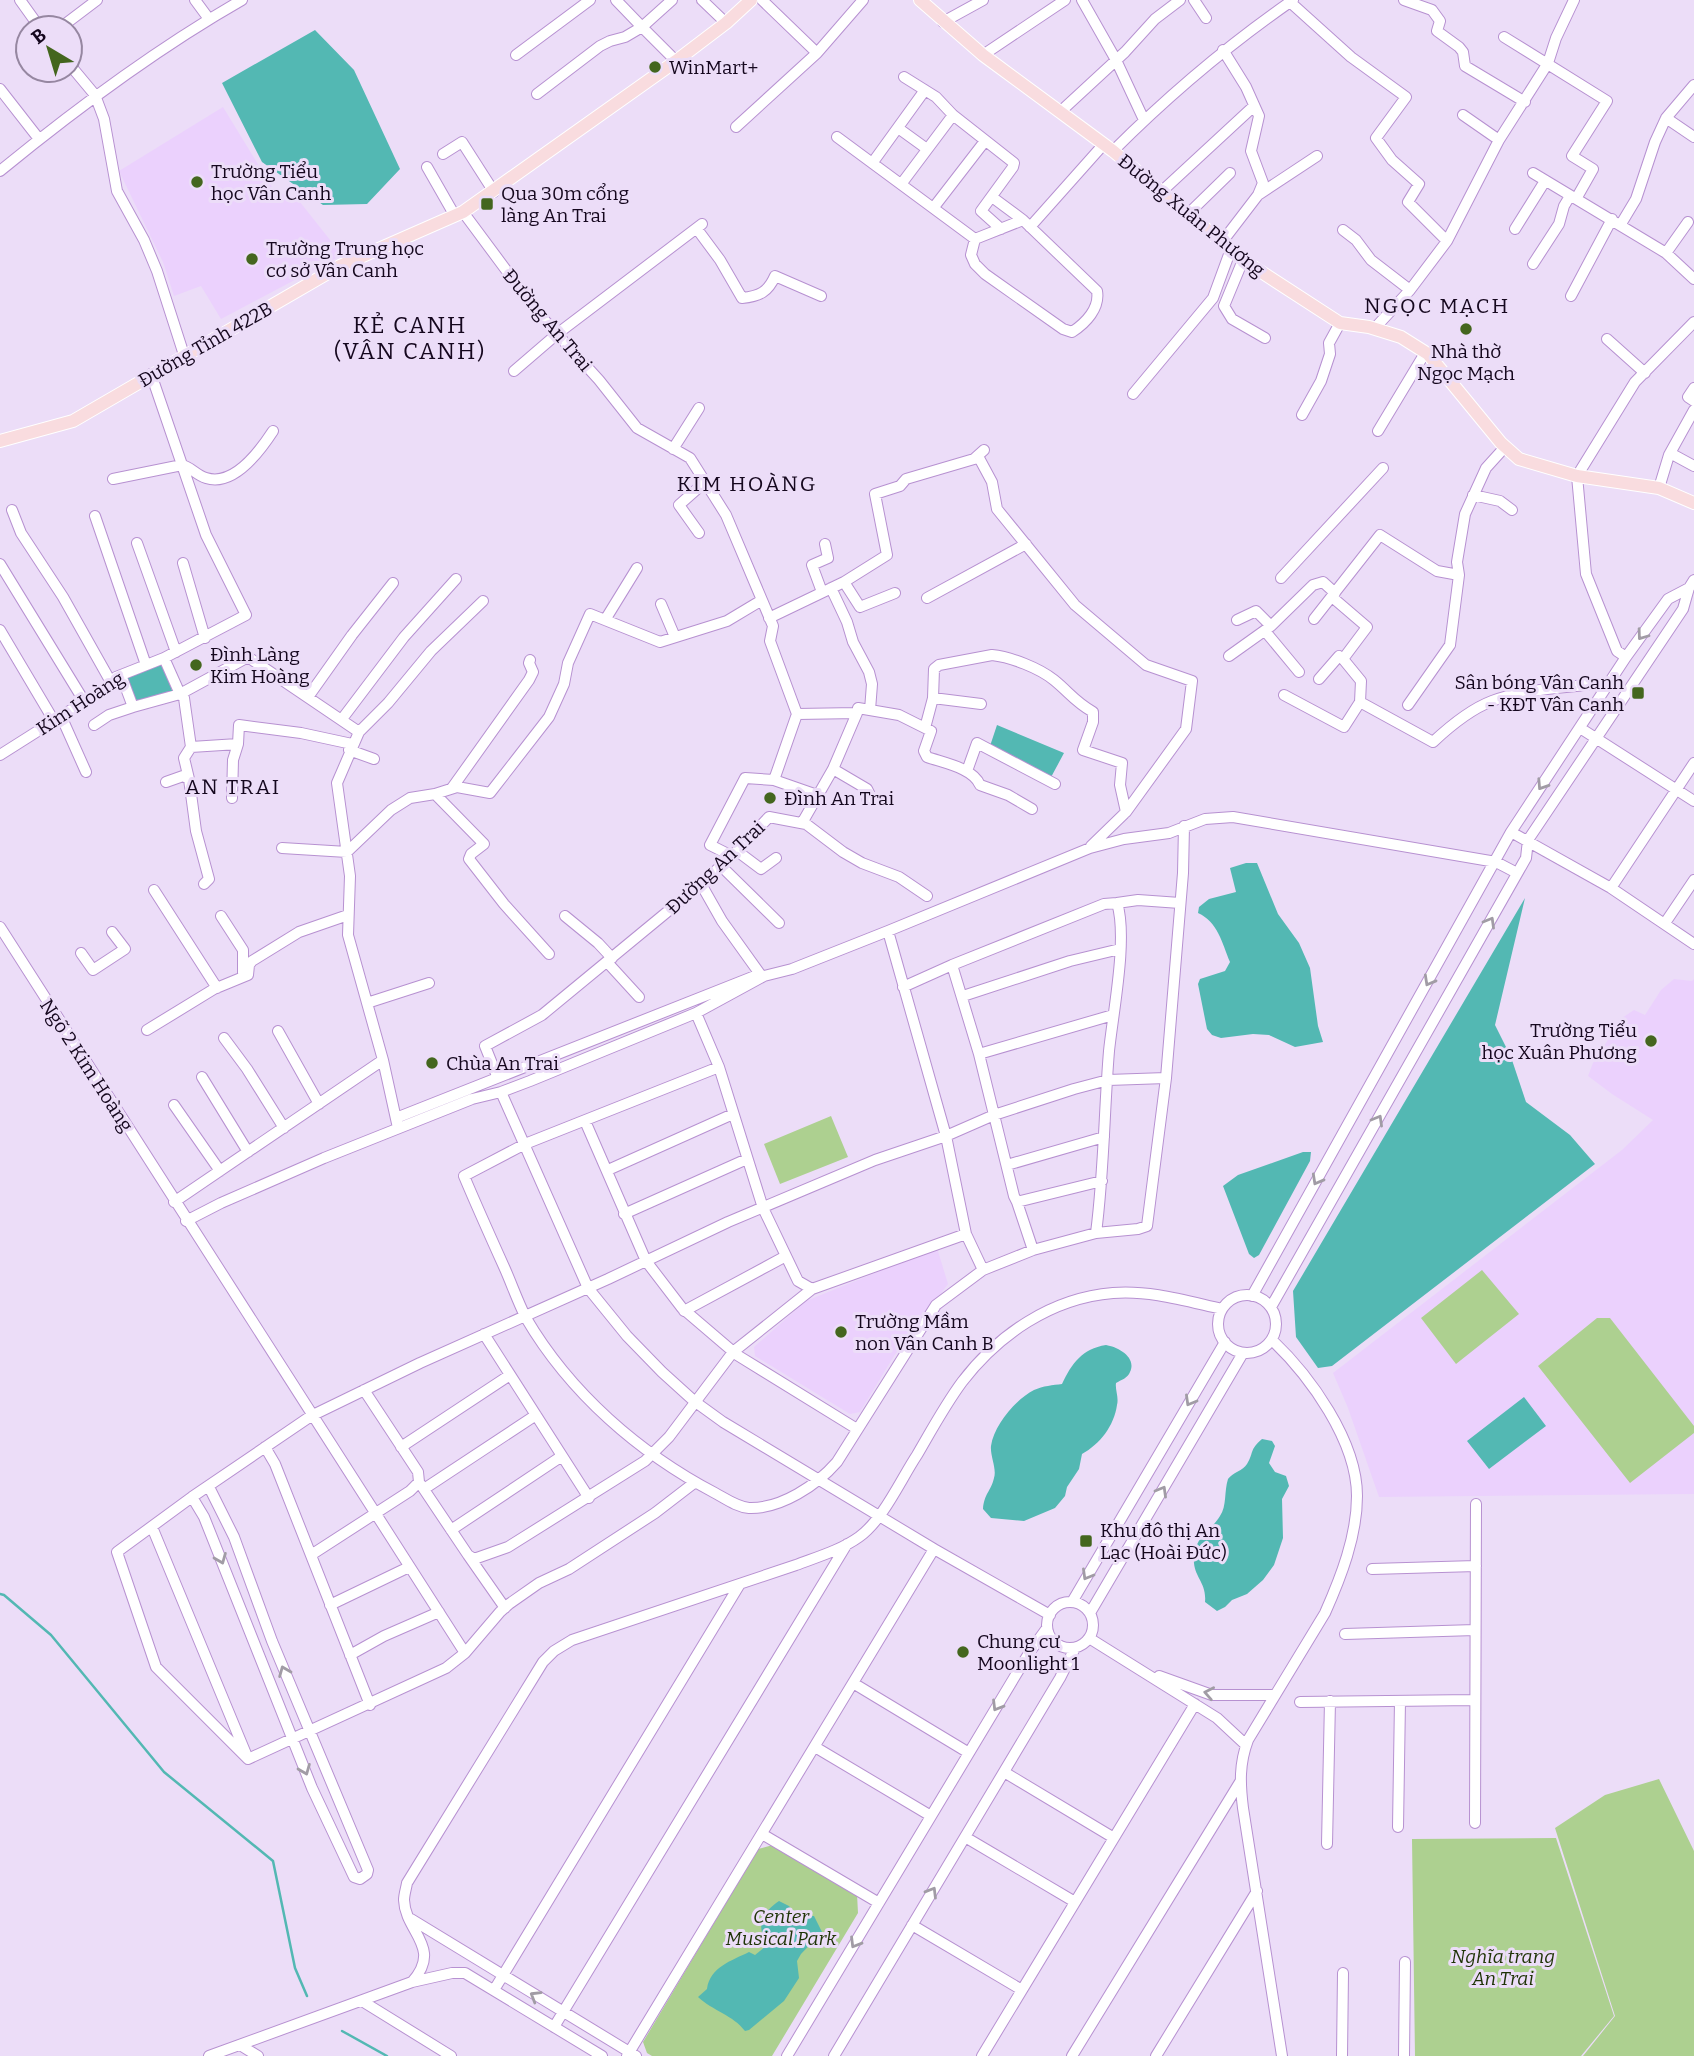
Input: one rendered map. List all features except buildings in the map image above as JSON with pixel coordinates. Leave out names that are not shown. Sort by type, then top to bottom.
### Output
[{"type":"main road","name":"Đường Tỉnh 422B","points":[[0,441],[73,421],[341,266],[459,214],[494,192],[676,61],[751,0]]},
{"type":"main road","name":"Đường Xuân Phương","points":[[920,0],[983,55],[1108,148],[1243,260],[1340,323],[1401,337],[1425,353],[1505,447],[1519,459],[1577,477],[1659,488],[1694,503]]},
{"type":"street","points":[[78,14],[97,0]]},
{"type":"street","points":[[195,0],[209,19]]},
{"type":"street","points":[[0,171],[95,95],[242,0]]},
{"type":"street","points":[[516,55],[590,0]]},
{"type":"street","points":[[616,0],[676,61]]},
{"type":"street","points":[[537,94],[600,46],[625,37],[642,27],[672,0]]},
{"type":"street","points":[[702,0],[726,23]]},
{"type":"street","points":[[762,0],[817,53]]},
{"type":"street","points":[[736,127],[817,53],[863,0]]},
{"type":"street","points":[[943,22],[983,0]]},
{"type":"street","points":[[983,55],[1065,0]]},
{"type":"street","points":[[1082,0],[1116,60],[1144,120]]},
{"type":"street","points":[[1060,112],[1155,19],[1180,0]]},
{"type":"street","points":[[1194,0],[1206,18]]},
{"type":"street","points":[[1404,0],[1433,10],[1440,21],[1436,30],[1460,47],[1464,64],[1525,102]]},
{"type":"street","points":[[1374,329],[1410,290],[1447,241],[1499,140],[1548,63],[1556,38],[1574,0]]},
{"type":"street","points":[[975,239],[1001,229],[1026,224],[1108,148],[1223,50],[1292,1],[1351,57],[1406,97],[1376,138],[1392,160],[1419,184],[1408,202],[1447,241]]},
{"type":"street","points":[[1504,37],[1607,100],[1572,156],[1592,169],[1564,206],[1559,224],[1533,264]]},
{"type":"street","points":[[1133,394],[1213,298],[1227,246],[1263,183],[1251,151],[1259,116],[1223,50]]},
{"type":"street","points":[[904,77],[936,97],[953,115],[1014,163],[981,211],[1001,229]]},
{"type":"street","points":[[84,82],[95,95],[104,119],[117,191],[158,271],[184,355]]},
{"type":"street","points":[[1571,296],[1616,222],[1636,199],[1666,117],[1694,85]]},
{"type":"street","points":[[0,89],[39,139]]},
{"type":"street","points":[[873,162],[925,90]]},
{"type":"street","points":[[1161,192],[1254,106]]},
{"type":"street","points":[[902,183],[953,115]]},
{"type":"street","points":[[1463,115],[1499,140]]},
{"type":"street","points":[[1666,117],[1694,136]]},
{"type":"street","points":[[898,128],[927,149]]},
{"type":"street","points":[[837,137],[975,239]]},
{"type":"street","points":[[934,207],[985,141]]},
{"type":"street","points":[[443,154],[462,142],[494,192]]},
{"type":"street","points":[[1258,195],[1317,156]]},
{"type":"street","name":"Đường An Trai","points":[[427,167],[459,214],[538,313],[599,380],[637,428],[690,458],[726,515],[762,600],[772,626],[770,640],[797,714]]},
{"type":"street","points":[[1188,214],[1230,173]]},
{"type":"street","points":[[1533,173],[1666,253],[1694,279]]},
{"type":"street","points":[[1515,229],[1545,181]]},
{"type":"street","points":[[975,239],[971,255],[975,264],[985,274],[1063,329],[1072,332],[1095,309],[1099,300],[1097,291],[1026,224],[992,197]]},
{"type":"street","points":[[1666,253],[1688,222]]},
{"type":"street","points":[[514,371],[557,334],[700,226],[742,298],[760,294],[770,287],[775,275],[821,296]]},
{"type":"street","points":[[1343,230],[1356,240],[1371,260],[1410,290]]},
{"type":"street","points":[[1243,260],[1224,306],[1232,319],[1265,338]]},
{"type":"street","points":[[1621,654],[1586,574],[1577,477],[1635,382],[1694,322]]},
{"type":"street","points":[[1302,415],[1321,381],[1330,354],[1329,343],[1340,323]]},
{"type":"street","points":[[1607,339],[1645,373]]},
{"type":"street","points":[[1378,431],[1425,353]]},
{"type":"street","points":[[151,374],[182,465]]},
{"type":"street","points":[[1694,388],[1688,397],[1694,401]]},
{"type":"street","points":[[673,449],[699,408]]},
{"type":"street","points":[[1659,488],[1670,453],[1694,410]]},
{"type":"street","points":[[113,479],[182,465],[206,478],[221,480],[236,472],[263,445],[273,430]]},
{"type":"street","points":[[1408,705],[1450,645],[1459,575],[1457,562],[1465,514],[1486,468],[1505,447]]},
{"type":"street","points":[[769,618],[844,582],[887,555],[875,494],[900,486],[906,479],[974,459],[981,453],[992,482],[998,509],[1074,605],[1146,665],[1192,681],[1186,729],[1126,812],[1090,848]]},
{"type":"street","points":[[1670,453],[1694,466]]},
{"type":"street","name":"Kim Hoàng","points":[[1,753],[112,684],[116,677],[164,658],[246,615],[206,535],[182,465]]},
{"type":"street","points":[[1281,579],[1383,468]]},
{"type":"street","points":[[699,533],[679,505],[705,482]]},
{"type":"street","points":[[1473,495],[1500,501],[1512,510]]},
{"type":"street","points":[[12,510],[21,533],[63,597],[112,684]]},
{"type":"street","points":[[95,516],[146,665]]},
{"type":"street","points":[[1314,619],[1380,535],[1437,571],[1459,575]]},
{"type":"street","points":[[137,543],[176,652]]},
{"type":"street","points":[[825,544],[828,558],[812,565],[847,622],[852,642],[869,672],[872,684],[870,710]]},
{"type":"street","points":[[927,598],[1026,544]]},
{"type":"street","points":[[183,563],[205,638]]},
{"type":"street","points":[[0,564],[84,701]]},
{"type":"street","points":[[605,620],[637,568]]},
{"type":"street","points":[[342,719],[404,636],[456,579]]},
{"type":"street","points":[[844,582],[860,607],[895,593]]},
{"type":"street","points":[[1229,656],[1268,628],[1313,585],[1323,582],[1367,627],[1343,659]]},
{"type":"street","points":[[307,698],[393,583]]},
{"type":"street","points":[[1252,1296],[1511,832],[1604,690],[1621,654],[1668,599],[1692,584]]},
{"type":"street","points":[[1272,1307],[1526,858],[1528,840],[1683,609],[1692,584]]},
{"type":"street","points":[[282,848],[347,852],[391,810],[410,798],[457,787],[490,793],[549,717],[564,684],[568,663],[590,614],[660,642],[727,621],[762,600]]},
{"type":"street","points":[[397,1123],[383,1060],[348,935],[350,876],[337,783],[359,732],[388,703],[431,651],[483,601]]},
{"type":"street","points":[[661,604],[675,637]]},
{"type":"street","points":[[1237,620],[1255,611],[1299,672]]},
{"type":"street","points":[[0,630],[57,718],[86,772]]},
{"type":"street","points":[[925,728],[933,698],[934,670],[939,665],[992,655],[1043,673],[1060,685],[1075,702],[1093,712],[1093,722],[1083,750],[1122,763],[1120,785],[1126,812]]},
{"type":"street","points":[[1284,695],[1344,727],[1360,702],[1361,681],[1339,656],[1319,679]]},
{"type":"street","points":[[94,725],[108,715],[180,694],[248,657],[359,732]]},
{"type":"street","points":[[164,658],[184,698],[191,747],[184,758],[196,831],[209,879],[204,884]]},
{"type":"street","points":[[452,788],[529,680],[533,672],[530,660]]},
{"type":"street","points":[[121,675],[133,707]]},
{"type":"street","points":[[1360,702],[1433,742],[1490,702],[1518,694],[1595,684],[1604,690]]},
{"type":"street","points":[[933,698],[981,704]]},
{"type":"street","points":[[927,896],[899,877],[862,863],[843,852],[802,823],[833,769],[858,708],[899,715],[925,728],[931,732],[924,751],[927,757],[967,771],[978,778],[980,785],[1008,795],[1032,809]]},
{"type":"street","points":[[774,780],[797,714],[857,713]]},
{"type":"street","points":[[232,798],[233,760],[238,744],[239,725],[301,733],[351,747],[374,759]]},
{"type":"street","points":[[1580,727],[1694,801]]},
{"type":"street","points":[[967,771],[977,743],[1055,784]]},
{"type":"street","points":[[191,747],[238,744]]},
{"type":"street","points":[[1611,888],[1694,763]]},
{"type":"street","points":[[833,769],[867,789],[867,799]]},
{"type":"street","points":[[166,782],[183,776],[189,779]]},
{"type":"street","points":[[776,858],[761,869],[735,853],[710,845],[745,778],[774,780],[817,795]]},
{"type":"street","points":[[435,794],[484,844],[471,854],[470,859],[504,904],[549,954]]},
{"type":"street","name":"Đường An Trai","points":[[497,1076],[485,1046],[542,1015],[701,884],[769,817],[802,823]]},
{"type":"street","points":[[397,1123],[501,1092],[696,1013],[750,982],[792,969],[1090,848],[1169,832],[1205,819],[1233,817],[1496,862],[1517,873]]},
{"type":"street","points":[[719,1067],[526,1144],[464,1176],[525,1316],[578,1388],[611,1421],[652,1454],[694,1483],[732,1503],[750,1508],[790,1496],[821,1479],[837,1462],[932,1309],[983,1270],[1033,1250],[1096,1233],[1147,1226],[1166,1078],[1184,827]]},
{"type":"street","points":[[1511,832],[1611,888],[1694,944]]},
{"type":"street","points":[[721,866],[779,923]]},
{"type":"street","points":[[1665,923],[1694,880]]},
{"type":"street","points":[[186,1221],[497,1076],[760,974],[722,921],[701,884]]},
{"type":"street","points":[[154,890],[217,988]]},
{"type":"street","points":[[903,986],[951,964],[1104,904],[1138,900],[1180,903]]},
{"type":"street","points":[[1096,1233],[1119,949],[1121,916],[1117,903]]},
{"type":"street","points":[[147,1030],[217,988],[248,975],[252,961],[299,932],[348,915]]},
{"type":"street","points":[[222,916],[243,950],[242,971],[245,976]]},
{"type":"street","points":[[565,916],[598,943],[639,997]]},
{"type":"street","name":"Ngõ 2 Kim Hoàng","points":[[0,927],[465,1654]]},
{"type":"street","points":[[888,931],[946,1136],[966,1234],[983,1270]]},
{"type":"street","points":[[81,953],[93,971],[125,949],[112,932]]},
{"type":"street","points":[[963,996],[1070,961],[1119,949]]},
{"type":"street","points":[[951,964],[963,996],[1017,1202],[1033,1250]]},
{"type":"street","points":[[367,1003],[429,984]]},
{"type":"street","points":[[696,1013],[719,1067],[763,1208],[798,1281],[812,1289]]},
{"type":"street","points":[[979,1054],[1113,1015]]},
{"type":"street","points":[[278,1031],[318,1104]]},
{"type":"street","points":[[224,1038],[284,1128]]},
{"type":"street","points":[[174,1202],[383,1060]]},
{"type":"street","points":[[202,1077],[248,1153]]},
{"type":"street","points":[[248,1759],[156,1667],[117,1552],[192,1497],[312,1416],[484,1334],[763,1208],[875,1160],[946,1136],[994,1115],[1108,1080],[1166,1078]]},
{"type":"street","points":[[501,1092],[588,1288],[627,1336],[662,1372],[694,1401],[723,1422],[934,1549],[1050,1615]]},
{"type":"street","points":[[174,1105],[220,1171]]},
{"type":"street","points":[[608,1170],[733,1114]]},
{"type":"street","points":[[585,1121],[646,1261],[684,1311],[733,1352],[857,1429]]},
{"type":"street","points":[[1007,1165],[1104,1136]]},
{"type":"street","points":[[624,1214],[747,1159]]},
{"type":"street","points":[[1017,1202],[1102,1181]]},
{"type":"street","points":[[468,1555],[474,1559],[508,1547],[629,1473],[669,1437],[733,1352],[812,1289],[966,1234]]},
{"type":"street","points":[[684,1311],[786,1256]]},
{"type":"street","points":[[412,1982],[420,1974],[424,1948],[404,1901],[407,1883],[542,1662],[554,1651],[572,1640],[740,1584],[827,1553],[859,1538],[879,1514],[960,1384],[992,1348],[1022,1325],[1079,1300],[1112,1293],[1167,1296],[1223,1309]]},
{"type":"street","points":[[1252,1296],[1272,1307],[1277,1326],[1272,1340],[1262,1350],[1243,1353],[1234,1350],[1225,1342],[1218,1328],[1223,1309],[1237,1297],[1252,1296]]},
{"type":"street","points":[[484,1334],[589,1498]]},
{"type":"street","points":[[1272,1340],[1304,1373],[1332,1415],[1355,1478],[1357,1494],[1354,1523],[1335,1592],[1241,1758],[1240,1782],[1282,2056]]},
{"type":"street","points":[[1072,1602],[1225,1342]]},
{"type":"street","points":[[1090,1614],[1243,1353]]},
{"type":"street","points":[[401,1447],[510,1375]]},
{"type":"street","points":[[364,1390],[418,1472],[421,1486],[505,1608]]},
{"type":"street","points":[[311,1555],[536,1415]]},
{"type":"street","points":[[265,1447],[275,1464],[370,1705]]},
{"type":"street","points":[[451,1530],[562,1457]]},
{"type":"street","points":[[248,1759],[429,1678],[465,1654],[505,1608],[539,1583],[569,1569],[655,1513],[694,1483]]},
{"type":"street","points":[[192,1497],[204,1517],[292,1739],[339,1847],[354,1877],[360,1879],[368,1870],[272,1641],[234,1537],[209,1487]]},
{"type":"street","points":[[1475,1823],[1476,1504]]},
{"type":"street","points":[[152,1527],[248,1759]]},
{"type":"street","points":[[554,2026],[848,1543]]},
{"type":"street","points":[[409,1917],[630,2055],[934,1549]]},
{"type":"street","points":[[330,1605],[409,1566]]},
{"type":"street","points":[[1372,1569],[1476,1566]]},
{"type":"street","points":[[494,1990],[740,1584]]},
{"type":"street","points":[[787,2056],[1029,1653],[1047,1628],[1050,1615],[1056,1607],[1072,1602],[1079,1604],[1090,1614],[1094,1628],[1082,1646],[1074,1648],[1060,1646],[1054,1642],[1047,1628]]},
{"type":"street","points":[[350,1655],[384,1636],[439,1612]]},
{"type":"street","points":[[1345,1634],[1475,1630]]},
{"type":"street","points":[[1089,1638],[1226,1724],[1246,1745]]},
{"type":"street","points":[[834,2056],[1060,1678],[1074,1648]]},
{"type":"street","points":[[1147,1672],[1212,1695],[1275,1695]]},
{"type":"street","points":[[853,1683],[969,1753]]},
{"type":"street","points":[[1398,1827],[1400,1700]]},
{"type":"street","points":[[1300,1702],[1475,1700]]},
{"type":"street","points":[[1327,1844],[1330,1701]]},
{"type":"street","points":[[982,2056],[1195,1704]]},
{"type":"street","points":[[815,1746],[932,1816]]},
{"type":"street","points":[[1004,1772],[1114,1838]]},
{"type":"street","points":[[1072,2056],[1240,1782]]},
{"type":"street","points":[[762,1834],[879,1903]]},
{"type":"street","points":[[965,1837],[1075,1902]]},
{"type":"street","points":[[1156,2056],[1257,1891]]},
{"type":"street","points":[[912,1925],[1022,1990]]},
{"type":"street","points":[[1404,2056],[1405,1962]]},
{"type":"street","points":[[209,2056],[412,1982],[459,1972],[494,1990],[602,2056]]},
{"type":"street","points":[[1342,2056],[1343,1973]]},
{"type":"street","points":[[362,2001],[451,2056]]},
{"type":"street","points":[[240,2045],[258,2056]]},
{"type":"shaded area","points":[[315,30],[354,70],[400,169],[367,204],[323,205],[262,162],[222,83]]},
{"type":"shaded area","points":[[223,107],[275,192],[296,197],[342,255],[221,319],[201,286],[174,296],[163,262],[119,171]]},
{"type":"shaded area","points":[[162,663],[173,693],[136,705],[127,677]]},
{"type":"shaded area","points":[[997,725],[1064,753],[1049,781],[989,749]]},
{"type":"shaded area","points":[[1257,863],[1278,914],[1299,943],[1310,968],[1318,1026],[1323,1042],[1295,1047],[1269,1035],[1221,1038],[1212,1035],[1207,1029],[1198,984],[1200,979],[1225,971],[1230,962],[1218,934],[1210,922],[1198,913],[1199,907],[1209,899],[1236,892],[1230,868]]},
{"type":"shaded area","points":[[1525,898],[1495,1025],[1511,1057],[1526,1102],[1570,1135],[1595,1164],[1332,1366],[1318,1368],[1296,1337],[1293,1291]]},
{"type":"shaded area","points":[[1674,979],[1694,979],[1694,1494],[1379,1497],[1333,1373],[1622,1150],[1653,1120],[1588,1076],[1593,1063],[1622,1018],[1634,1010],[1645,1015],[1661,990]]},
{"type":"shaded area","points":[[1303,1152],[1311,1152],[1310,1161],[1259,1255],[1254,1258],[1249,1254],[1223,1186],[1238,1175]]},
{"type":"shaded area","name":"Trường Mầm non Vân Canh B","points":[[937,1248],[948,1284],[894,1356],[860,1412],[850,1414],[755,1356],[754,1347],[806,1301]]},
{"type":"shaded area","points":[[1106,1345],[1129,1357],[1130,1372],[1116,1383],[1117,1402],[1109,1427],[1095,1445],[1082,1454],[1079,1469],[1067,1487],[1065,1496],[1055,1508],[1024,1521],[991,1518],[983,1509],[995,1474],[991,1446],[1001,1421],[1027,1394],[1062,1384],[1079,1358],[1090,1350]]},
{"type":"shaded area","points":[[1524,1397],[1546,1426],[1489,1469],[1467,1441]]},
{"type":"shaded area","points":[[1262,1439],[1272,1441],[1275,1446],[1269,1463],[1275,1472],[1286,1476],[1289,1486],[1282,1499],[1283,1538],[1274,1565],[1263,1580],[1247,1594],[1232,1600],[1217,1611],[1205,1602],[1204,1589],[1195,1569],[1195,1549],[1222,1512],[1228,1479],[1245,1466],[1253,1449]]},
{"type":"shaded area","points":[[779,1901],[789,1906],[797,1916],[814,1916],[822,1932],[797,1961],[799,1978],[784,2001],[745,2031],[735,2021],[698,1997],[707,1989],[712,1975],[722,1966],[749,1952],[755,1955],[766,1946],[761,1930],[762,1920]]},
{"type":"green space","points":[[831,1116],[848,1157],[780,1184],[764,1144]]},
{"type":"green space","points":[[1482,1270],[1519,1314],[1456,1364],[1421,1318]]},
{"type":"green space","points":[[1597,1318],[1610,1318],[1694,1426],[1694,1433],[1630,1483],[1538,1366]]},
{"type":"green space","points":[[1659,1779],[1694,1851],[1694,2056],[1583,2056],[1615,2016],[1555,1828],[1605,1795]]},
{"type":"green space","name":"Nghĩa trang An Trai","points":[[1556,1838],[1614,2016],[1581,2056],[1415,2056],[1412,1839]]},
{"type":"green space","name":"Center Musical Park","points":[[773,1845],[857,1894],[858,1913],[772,2056],[652,2056],[647,2053],[643,2042],[758,1849]]},
{"type":"waterway","points":[[0,1594],[51,1635],[164,1772],[273,1861],[295,1968],[307,1996]]},
{"type":"waterway","points":[[342,2031],[387,2056]]},
{"type":"place","name":"WinMart+","points":[[655,67]]},
{"type":"place","name":"Trường Tiểu học Vân Canh","points":[[197,182]]},
{"type":"place","name":"Qua 30m cổng làng An Trai","points":[[487,204]]},
{"type":"place","name":"Trường Trung học cơ sở Vân Canh","points":[[252,259]]},
{"type":"place","name":"Nhà thờ Ngọc Mạch","points":[[1466,329]]},
{"type":"place","name":"Đình Làng Kim Hoàng","points":[[196,665]]},
{"type":"place","name":"Sân bóng Vân Canh - KĐT Vân Canh","points":[[1638,693]]},
{"type":"place","name":"Đình An Trai","points":[[770,798]]},
{"type":"place","name":"Trường Tiểu học Xuân Phương","points":[[1651,1041]]},
{"type":"place","name":"Chùa An Trai","points":[[432,1063]]},
{"type":"place","name":"Trường Mầm non Vân Canh B","points":[[841,1332]]},
{"type":"place","name":"Khu đô thị An Lạc (Hoài Đức)","points":[[1086,1541]]},
{"type":"place","name":"Chung cư Moonlight 1","points":[[963,1652]]},
{"type":"district","name":"NGỌC MẠCH","points":[[1437,306]]},
{"type":"district","name":"KẺ CANH (VÂN CANH)","points":[[410,338]]},
{"type":"district","name":"KIM HOÀNG","points":[[747,484]]},
{"type":"district","name":"AN TRAI","points":[[233,787]]}]
